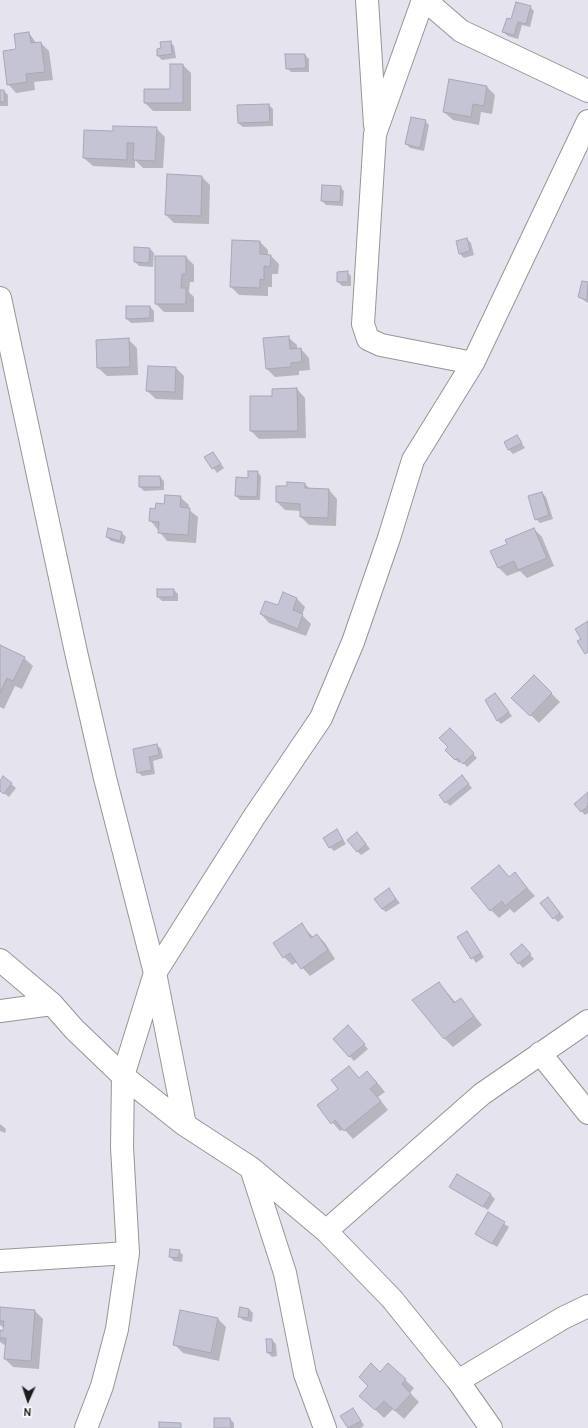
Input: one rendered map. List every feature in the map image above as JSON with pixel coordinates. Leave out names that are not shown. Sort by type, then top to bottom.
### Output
[{"type":"street","points":[[367,0],[375,134],[363,324],[368,338],[381,345],[473,363]]},
{"type":"street","points":[[375,134],[424,0],[461,30],[588,91]]},
{"type":"street","points":[[86,1428],[102,1386],[118,1328],[128,1252],[122,1147],[123,1076],[155,973],[254,817],[321,718],[353,642],[389,538],[413,460],[473,363],[588,121]]},
{"type":"street","points":[[0,298],[105,778],[155,973],[185,1125]]},
{"type":"street","points":[[0,960],[52,1004],[74,1029],[123,1076],[185,1125],[252,1168],[326,1231],[392,1299],[458,1381],[491,1428]]},
{"type":"street","points":[[0,1011],[52,1004]]},
{"type":"street","points":[[326,1231],[482,1094],[588,1021]]},
{"type":"street","points":[[540,1053],[588,1113]]},
{"type":"street","points":[[252,1168],[285,1273],[305,1374],[325,1428]]},
{"type":"street","points":[[0,1261],[128,1252]]},
{"type":"street","points":[[458,1381],[563,1318],[588,1306]]},
{"type":"building","points":[[516,2],[531,6],[526,24],[518,22],[514,35],[502,32],[507,18],[511,19]]},
{"type":"building","points":[[29,32],[31,43],[41,42],[45,72],[26,74],[27,82],[7,85],[3,51],[16,49],[14,34]]},
{"type":"building","points":[[171,41],[172,54],[157,56],[157,49],[161,48],[160,42]]},
{"type":"building","points":[[285,54],[305,54],[306,68],[286,69]]},
{"type":"building","points":[[170,64],[183,64],[183,103],[144,103],[144,89],[170,89]]},
{"type":"building","points":[[449,79],[487,86],[484,106],[473,104],[471,117],[443,112]]},
{"type":"building","points":[[0,90],[4,90],[5,102],[0,102]]},
{"type":"building","points":[[269,104],[270,122],[238,123],[237,105]]},
{"type":"building","points":[[411,117],[426,120],[420,148],[405,144]]},
{"type":"building","points":[[113,126],[157,127],[155,161],[133,160],[134,143],[127,143],[127,160],[83,158],[84,130],[113,131]]},
{"type":"building","points":[[167,174],[202,176],[201,216],[165,215]]},
{"type":"building","points":[[322,185],[341,186],[340,202],[321,201]]},
{"type":"building","points":[[467,238],[470,251],[459,254],[456,241]]},
{"type":"building","points":[[232,240],[260,241],[260,254],[271,255],[270,267],[264,266],[264,280],[260,279],[260,288],[230,287]]},
{"type":"building","points":[[134,247],[150,248],[149,263],[134,262]]},
{"type":"building","points":[[155,256],[186,256],[186,274],[182,274],[181,288],[186,288],[186,304],[155,304]]},
{"type":"building","points":[[348,271],[348,282],[337,282],[337,272]]},
{"type":"building","points":[[582,281],[588,282],[587,300],[578,297]]},
{"type":"building","points":[[126,306],[150,306],[150,318],[126,319]]},
{"type":"building","points":[[289,336],[290,349],[301,348],[302,362],[291,363],[291,367],[266,369],[263,338]]},
{"type":"building","points":[[129,338],[130,367],[97,368],[96,340]]},
{"type":"building","points":[[148,366],[176,367],[175,392],[146,391]]},
{"type":"building","points":[[297,388],[298,431],[250,431],[250,396],[272,396],[272,389]]},
{"type":"building","points":[[517,435],[522,443],[508,450],[504,442]]},
{"type":"building","points":[[213,452],[221,464],[212,469],[204,457]]},
{"type":"building","points":[[248,471],[258,471],[257,497],[235,496],[236,477],[248,478]]},
{"type":"building","points":[[139,476],[160,476],[161,487],[139,487]]},
{"type":"building","points":[[287,482],[305,483],[305,488],[329,489],[328,518],[300,517],[300,504],[276,502],[276,486],[287,486]]},
{"type":"building","points":[[542,492],[549,515],[535,520],[528,496]]},
{"type":"building","points":[[165,495],[181,496],[180,507],[190,508],[188,535],[158,533],[159,522],[149,521],[150,508],[155,509],[156,503],[164,504]]},
{"type":"building","points":[[108,528],[122,532],[120,541],[106,537]]},
{"type":"building","points":[[534,528],[547,558],[518,570],[514,561],[498,568],[490,551],[507,544],[505,540]]},
{"type":"building","points":[[157,589],[174,589],[174,597],[157,597]]},
{"type":"building","points":[[283,592],[297,598],[293,610],[303,614],[298,629],[260,614],[265,601],[278,605]]},
{"type":"building","points":[[588,621],[588,652],[585,654],[577,641],[581,639],[575,629]]},
{"type":"building","points":[[0,645],[25,657],[13,681],[7,678],[0,693]]},
{"type":"building","points":[[534,675],[552,693],[530,716],[511,698]]},
{"type":"building","points":[[495,693],[509,712],[497,721],[485,700]]},
{"type":"building","points":[[450,728],[474,753],[463,764],[457,758],[455,760],[445,750],[448,747],[439,738]]},
{"type":"building","points":[[157,744],[159,755],[149,757],[152,770],[137,773],[133,749]]},
{"type":"building","points":[[462,775],[469,784],[445,803],[439,795]]},
{"type":"building","points":[[3,776],[12,783],[4,794],[0,791],[0,781]]},
{"type":"building","points":[[588,792],[588,806],[581,812],[574,804]]},
{"type":"building","points":[[337,829],[343,840],[329,848],[323,838]]},
{"type":"building","points":[[357,832],[366,844],[357,852],[347,840]]},
{"type":"building","points":[[499,865],[509,877],[515,872],[527,888],[505,906],[502,901],[490,911],[471,888]]},
{"type":"building","points":[[389,888],[396,899],[382,909],[374,899]]},
{"type":"building","points":[[548,897],[560,913],[553,919],[540,903]]},
{"type":"building","points":[[302,923],[311,938],[317,934],[328,950],[301,969],[290,953],[283,958],[273,943]]},
{"type":"building","points":[[467,931],[481,953],[471,959],[457,937]]},
{"type":"building","points":[[522,944],[531,954],[518,964],[510,954]]},
{"type":"building","points":[[439,982],[454,1003],[461,998],[474,1016],[444,1039],[412,1000]]},
{"type":"building","points":[[348,1025],[365,1044],[349,1057],[333,1039]]},
{"type":"building","points":[[349,1066],[359,1078],[367,1071],[377,1083],[370,1089],[381,1101],[344,1131],[335,1120],[331,1124],[317,1105],[338,1089],[331,1080]]},
{"type":"building","points":[[457,1174],[491,1194],[483,1207],[449,1187]]},
{"type":"building","points":[[488,1212],[505,1222],[492,1244],[475,1234]]},
{"type":"building","points":[[170,1249],[180,1250],[178,1258],[169,1257]]},
{"type":"building","points":[[0,1307],[35,1310],[31,1361],[4,1359],[6,1338],[0,1338],[0,1330],[3,1331],[4,1321],[0,1321]]},
{"type":"building","points":[[240,1307],[249,1309],[248,1318],[238,1317]]},
{"type":"building","points":[[180,1310],[218,1318],[211,1353],[173,1345]]},
{"type":"building","points":[[266,1339],[272,1339],[273,1352],[267,1353]]},
{"type":"building","points":[[371,1363],[380,1372],[388,1363],[406,1379],[402,1384],[411,1394],[395,1411],[384,1401],[375,1410],[359,1396],[368,1386],[359,1377]]},
{"type":"building","points":[[353,1408],[361,1421],[348,1428],[340,1416]]},
{"type":"building","points":[[214,1418],[230,1418],[231,1428],[214,1428]]},
{"type":"building","points":[[159,1422],[181,1423],[181,1428],[159,1428]]}]
